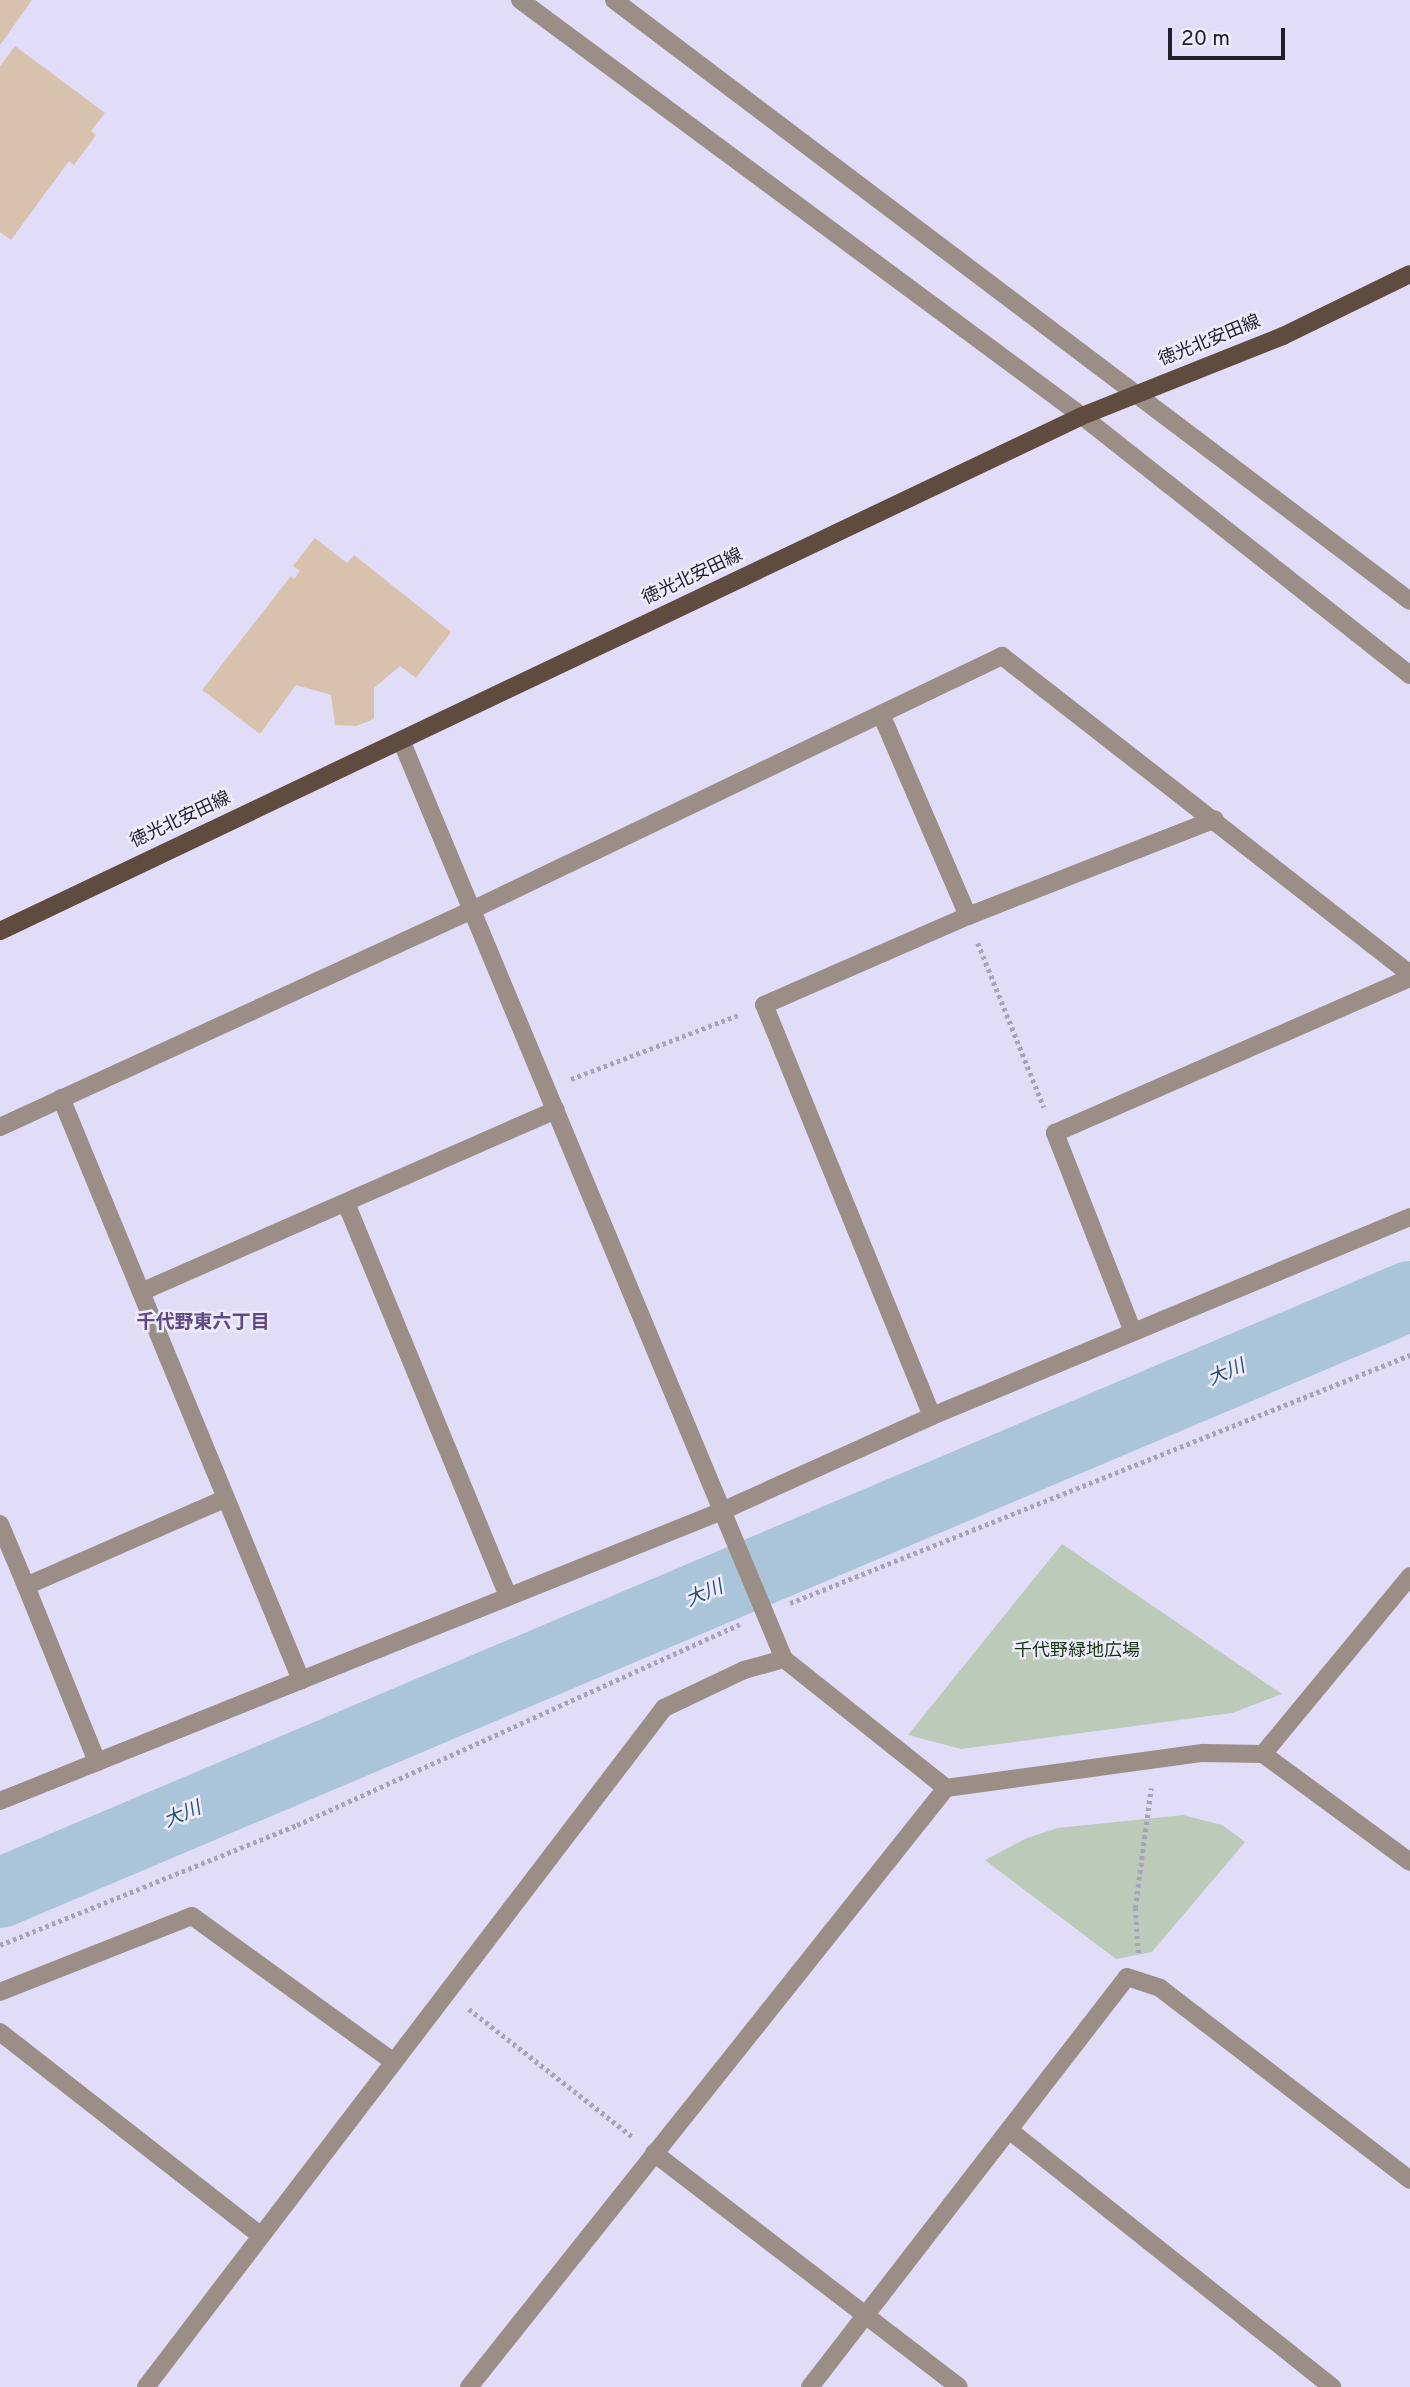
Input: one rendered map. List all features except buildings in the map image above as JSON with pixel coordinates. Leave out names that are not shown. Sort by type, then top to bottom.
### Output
[{"type":"main road","name":"徳光北安田線","points":[[0,932],[1082,416],[1283,336],[1410,274]]},
{"type":"street","points":[[520,0],[1082,416],[1410,675]]},
{"type":"street","points":[[614,0],[1139,393],[1410,601]]},
{"type":"street","points":[[0,1127],[472,910],[1002,656],[1214,819],[1410,976],[1055,1133],[1133,1332]]},
{"type":"street","points":[[881,714],[968,916]]},
{"type":"street","points":[[401,740],[785,1659],[946,1788]]},
{"type":"street","points":[[933,1416],[764,1005],[968,916],[1214,819]]},
{"type":"street","points":[[61,1098],[224,1499],[301,1680]]},
{"type":"street","points":[[141,1292],[556,1110]]},
{"type":"street","points":[[346,1203],[508,1596]]},
{"type":"street","points":[[0,1801],[722,1511],[933,1416],[1410,1217]]},
{"type":"street","points":[[26,1586],[224,1499]]},
{"type":"street","points":[[0,1524],[97,1762]]},
{"type":"street","points":[[1263,1754],[1410,1576]]},
{"type":"street","points":[[146,2387],[259,2234],[664,1708],[744,1670],[785,1659]]},
{"type":"street","points":[[469,2387],[946,1788],[1203,1753],[1263,1754],[1410,1862]]},
{"type":"street","points":[[0,1992],[192,1916],[392,2061]]},
{"type":"street","points":[[810,2387],[1127,1977],[1160,1988],[1410,2180]]},
{"type":"street","points":[[0,2032],[259,2234]]},
{"type":"street","points":[[1009,2130],[1332,2387]]},
{"type":"street","points":[[654,2153],[959,2387]]},
{"type":"path","points":[[968,916],[1055,1133]]},
{"type":"path","points":[[547,1088],[764,1005]]},
{"type":"path","points":[[0,1945],[297,1825],[765,1613],[1410,1355]]},
{"type":"path","points":[[1140,1982],[1135,1908],[1156,1760]]},
{"type":"path","points":[[446,1992],[654,2153]]},
{"type":"green space","name":"千代野緑地広場","points":[[1062,1544],[1282,1694],[1232,1713],[961,1749],[908,1735]]},
{"type":"green space","points":[[1183,1815],[1222,1825],[1245,1842],[1152,1952],[1116,1959],[985,1860],[1027,1838],[1058,1828]]},
{"type":"waterway","name":"大川","points":[[0,1893],[1410,1296]]},
{"type":"district","name":"千代野東六丁目","points":[[203,1324]]}]
